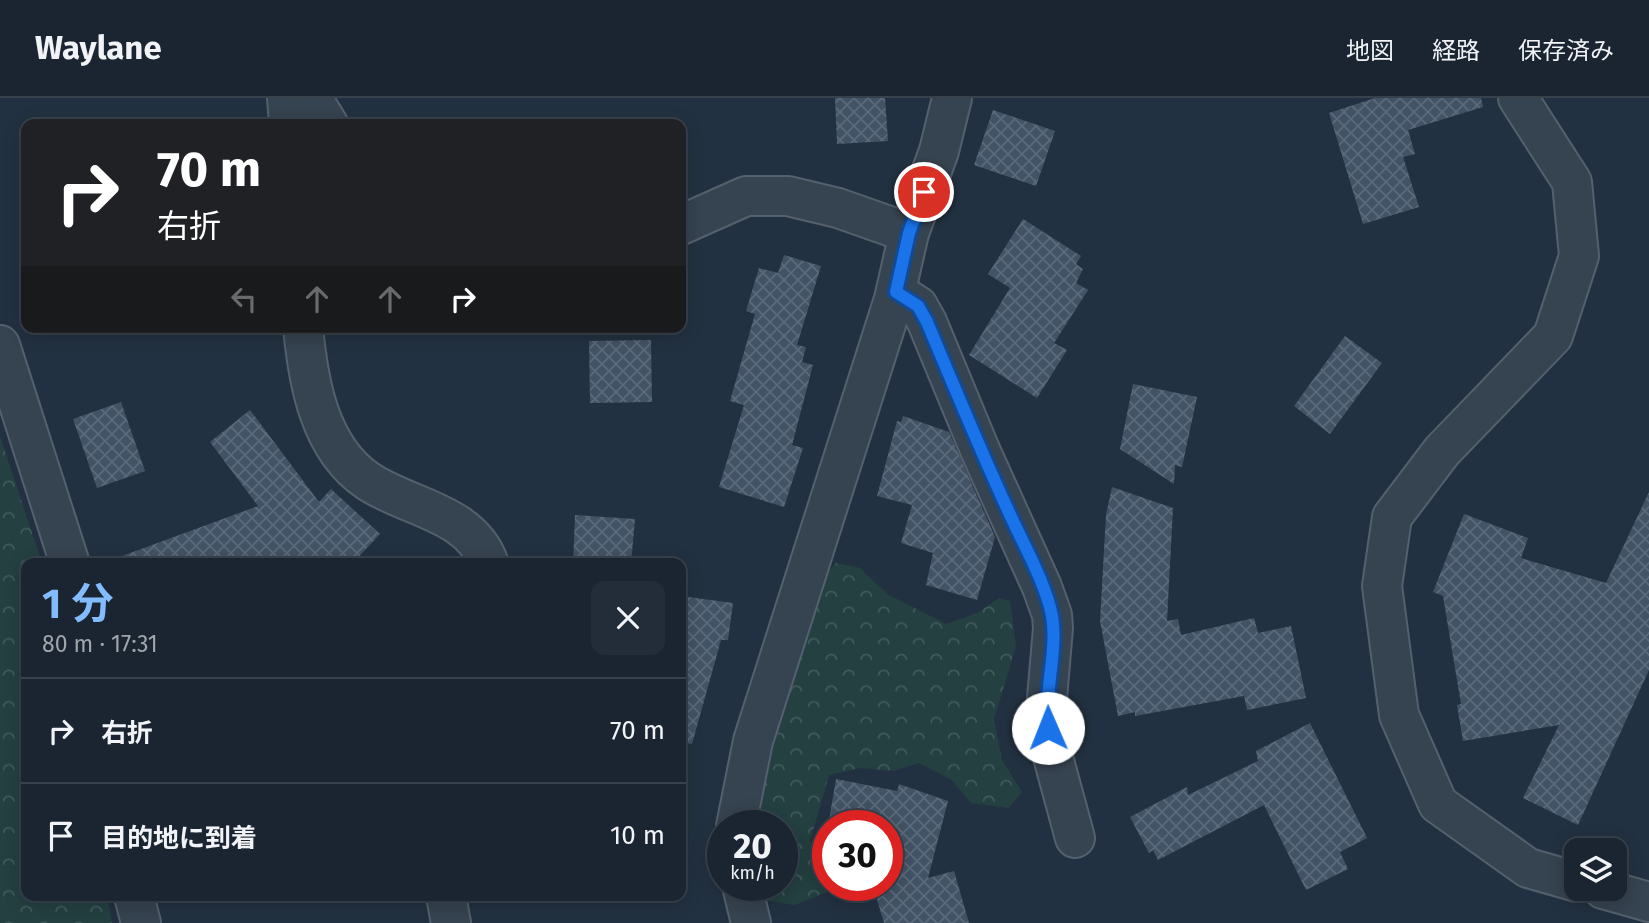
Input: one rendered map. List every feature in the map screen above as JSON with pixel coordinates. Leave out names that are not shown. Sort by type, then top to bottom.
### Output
[{"type":"street","points":[[287,98],[289,119]]},
{"type":"street","points":[[312,98],[325,119]]},
{"type":"street","points":[[739,810],[753,741],[896,292],[909,233],[939,151],[952,98]]},
{"type":"street","points":[[1518,98],[1572,182],[1579,256],[1553,336],[1442,451],[1392,517],[1382,586],[1399,715],[1438,804],[1528,868],[1564,878]]},
{"type":"street","points":[[686,223],[746,196],[788,197],[838,208],[909,233]]},
{"type":"street","points":[[896,292],[918,306],[927,322],[1052,615],[1047,722],[1050,746],[1075,838]]},
{"type":"street","points":[[304,333],[316,407],[338,452],[367,481],[454,522],[475,539],[486,558]]},
{"type":"street","points":[[0,345],[68,558]]},
{"type":"street","points":[[1627,896],[1649,902]]},
{"type":"street","points":[[135,901],[141,923]]},
{"type":"street","points":[[447,901],[451,923]]},
{"type":"street","points":[[745,901],[751,923]]},
{"type":"green space","points":[[0,436],[40,558],[21,558],[21,901],[108,901],[112,923],[0,923]]},
{"type":"green space","points":[[836,563],[860,568],[887,594],[946,624],[977,613],[999,598],[1010,601],[1016,646],[994,719],[1002,760],[1022,792],[1009,808],[971,803],[952,780],[919,763],[894,771],[860,768],[829,775],[819,810],[812,810],[812,898],[794,905],[769,901],[798,901],[798,810],[756,810],[804,602]]},
{"type":"building","points":[[835,98],[885,98],[888,141],[837,144]]},
{"type":"building","points":[[1375,98],[1481,98],[1483,107],[1408,130],[1415,154],[1403,157],[1419,207],[1363,224],[1329,113]]},
{"type":"building","points":[[993,110],[1055,131],[1036,186],[974,165]]},
{"type":"building","points":[[1023,219],[1081,256],[1076,264],[1083,269],[1076,283],[1088,290],[1054,343],[1067,350],[1037,398],[969,355],[1010,288],[988,274]]},
{"type":"building","points":[[784,255],[821,266],[797,345],[806,347],[802,362],[813,365],[792,445],[803,448],[784,507],[719,487],[744,405],[730,401],[755,314],[746,311],[759,268],[778,273]]},
{"type":"building","points":[[1345,336],[1382,363],[1330,434],[1294,406]]},
{"type":"building","points":[[651,340],[652,402],[590,403],[589,341]]},
{"type":"building","points":[[1133,384],[1197,397],[1182,467],[1175,465],[1174,484],[1120,449]]},
{"type":"building","points":[[121,402],[145,471],[97,488],[73,419]]},
{"type":"building","points":[[250,410],[319,502],[331,489],[380,534],[358,558],[117,558],[258,506],[210,442]]},
{"type":"building","points":[[903,416],[949,432],[995,537],[977,600],[926,585],[933,553],[901,543],[912,505],[877,496],[897,421],[901,422]]},
{"type":"building","points":[[1112,487],[1173,508],[1167,621],[1178,619],[1181,635],[1254,618],[1258,633],[1291,626],[1306,698],[1247,710],[1244,696],[1135,716],[1135,712],[1118,716],[1100,621],[1106,515]]},
{"type":"building","points":[[1649,492],[1649,670],[1578,825],[1523,798],[1559,725],[1463,741],[1457,705],[1461,704],[1443,596],[1433,592],[1464,514],[1528,538],[1521,558],[1606,583]]},
{"type":"building","points":[[575,515],[635,519],[632,558],[573,558]]},
{"type":"building","points":[[686,597],[733,603],[728,640],[721,640],[692,744],[686,743]]},
{"type":"building","points":[[1310,723],[1367,838],[1340,852],[1348,869],[1306,890],[1264,805],[1158,860],[1153,850],[1149,853],[1130,817],[1187,787],[1188,795],[1258,761],[1256,751]]},
{"type":"building","points":[[836,779],[897,791],[899,784],[948,801],[928,878],[954,871],[969,923],[884,923],[877,901],[903,901],[903,810],[831,810]]},
{"type":"route","points":[[924,192],[909,233],[896,292],[918,306],[927,322],[1052,615],[1046,710],[1048,728]]}]
